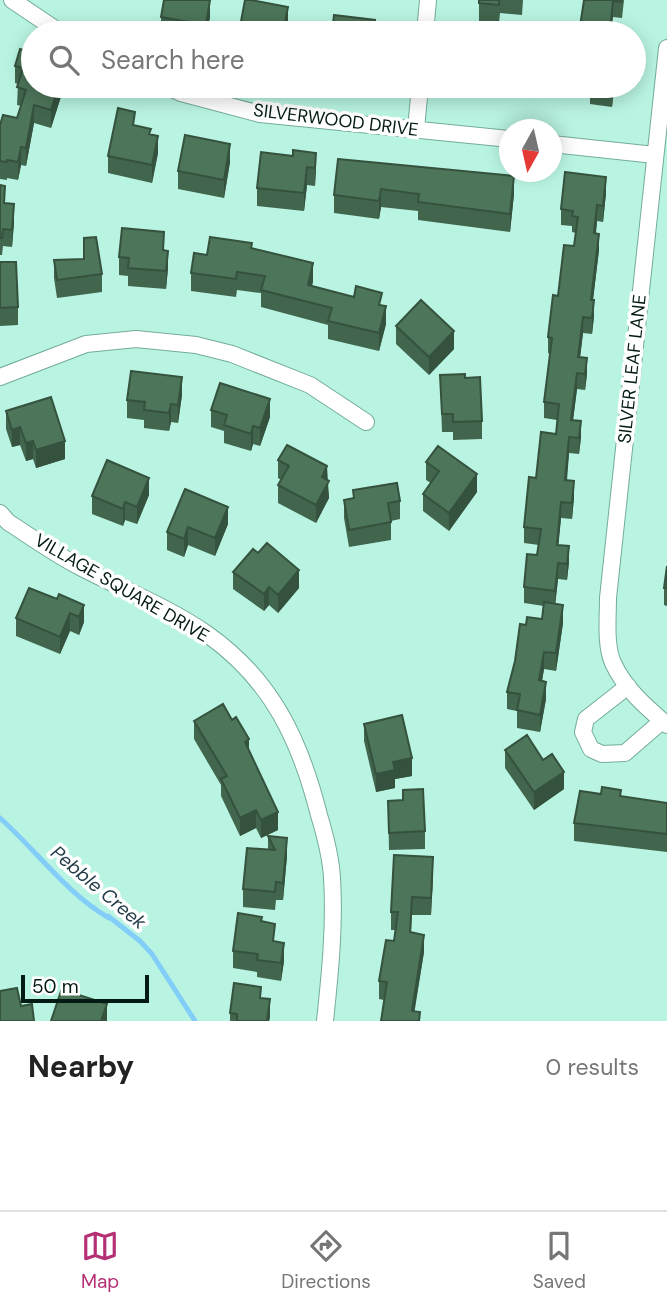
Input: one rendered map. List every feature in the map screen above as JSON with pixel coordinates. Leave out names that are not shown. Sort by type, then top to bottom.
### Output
[{"type":"street","points":[[12,0],[43,21]]},
{"type":"street","points":[[426,21],[428,0]]},
{"type":"street","name":"SILVER LEAF LANE","points":[[628,686],[586,719],[583,732],[591,749],[602,754],[625,753],[664,723],[636,698],[613,662],[607,627],[667,48]]},
{"type":"street","name":"SILVERWOOD DRIVE","points":[[200,98],[260,114],[499,138]]},
{"type":"street","points":[[416,129],[419,98]]},
{"type":"street","points":[[562,145],[655,155]]},
{"type":"street","points":[[0,377],[86,344],[136,339],[196,345],[232,354],[310,385],[366,422]]},
{"type":"street","name":"VILLAGE SQUARE DRIVE","points":[[0,513],[8,522],[77,566],[178,616],[208,635],[255,677],[281,711],[312,787],[332,875],[333,910],[325,1021]]},
{"type":"building","points":[[164,0],[210,0],[207,21],[161,17]]},
{"type":"building","points":[[245,0],[288,7],[285,21],[241,21]]},
{"type":"building","points":[[479,0],[499,0],[499,5],[479,3]]},
{"type":"building","points":[[584,0],[622,0],[613,1],[611,21],[581,21]]},
{"type":"building","points":[[334,15],[375,20],[375,21],[333,21]]},
{"type":"building","points":[[20,49],[21,49],[21,68],[15,66]]},
{"type":"building","points":[[23,98],[55,98],[51,110],[34,105],[26,148],[21,147],[18,162],[0,161],[0,125],[3,115],[17,118]]},
{"type":"building","points":[[118,108],[135,112],[133,125],[151,129],[149,134],[158,136],[152,165],[108,156]]},
{"type":"building","points":[[185,135],[230,144],[224,180],[178,171]]},
{"type":"building","points":[[293,150],[316,153],[315,168],[307,167],[304,193],[257,188],[261,152],[293,156]]},
{"type":"building","points":[[338,159],[499,175],[499,182],[513,182],[510,214],[418,202],[419,194],[381,189],[379,201],[334,195]]},
{"type":"building","points":[[565,172],[606,177],[603,206],[597,205],[594,233],[599,234],[591,300],[594,300],[592,318],[583,317],[578,357],[587,358],[585,374],[577,373],[571,420],[581,421],[579,438],[569,437],[565,480],[574,481],[572,503],[561,502],[557,545],[569,546],[567,564],[558,563],[555,591],[524,587],[527,554],[537,555],[541,529],[524,527],[529,477],[536,478],[541,432],[556,434],[559,404],[544,402],[552,338],[548,337],[553,295],[558,296],[564,245],[574,246],[578,217],[572,216],[573,211],[561,209]]},
{"type":"building","points":[[0,185],[5,186],[4,203],[14,204],[12,230],[3,229],[2,238],[0,238]]},
{"type":"building","points":[[122,228],[164,232],[163,250],[168,251],[166,271],[128,268],[129,258],[119,257]]},
{"type":"building","points":[[96,237],[102,274],[57,280],[54,260],[84,259],[84,238]]},
{"type":"building","points":[[210,237],[252,243],[251,248],[313,263],[308,285],[354,297],[356,286],[382,293],[379,305],[386,306],[379,333],[328,321],[332,308],[261,290],[265,276],[237,272],[236,279],[191,273],[194,253],[207,255]]},
{"type":"building","points":[[0,262],[16,262],[18,307],[0,308]]},
{"type":"building","points":[[421,300],[454,331],[429,357],[396,326]]},
{"type":"building","points":[[131,371],[182,377],[178,405],[171,404],[169,413],[144,410],[145,402],[127,400]]},
{"type":"building","points":[[465,374],[465,378],[480,377],[482,421],[453,422],[453,414],[442,414],[440,375]]},
{"type":"building","points":[[220,383],[270,399],[260,428],[253,426],[251,434],[224,425],[227,415],[211,410]]},
{"type":"building","points":[[51,397],[65,441],[36,450],[33,441],[26,443],[20,427],[12,430],[6,411]]},
{"type":"building","points":[[287,445],[327,466],[322,477],[329,481],[316,505],[278,485],[289,466],[278,460]]},
{"type":"building","points":[[438,446],[477,474],[449,513],[423,494],[439,471],[426,462]]},
{"type":"building","points":[[107,460],[149,478],[137,507],[125,502],[123,509],[92,496]]},
{"type":"building","points":[[397,483],[400,501],[388,503],[391,522],[349,530],[344,500],[354,498],[353,490]]},
{"type":"building","points":[[185,489],[228,507],[215,538],[188,527],[184,539],[167,532]]},
{"type":"building","points":[[267,543],[299,570],[278,595],[269,587],[264,594],[233,572],[253,549],[258,553]]},
{"type":"building","points":[[667,566],[667,588],[664,588]]},
{"type":"building","points":[[29,588],[57,599],[59,594],[84,605],[79,617],[70,613],[60,637],[16,618]]},
{"type":"building","points":[[544,602],[563,605],[556,653],[544,652],[539,680],[546,682],[540,715],[517,710],[520,694],[507,692],[520,624],[526,625],[527,617],[542,619]]},
{"type":"building","points":[[223,704],[232,720],[236,717],[249,739],[245,742],[278,812],[261,820],[256,810],[240,818],[221,779],[227,776],[194,721]]},
{"type":"building","points":[[402,715],[412,758],[393,762],[395,770],[376,774],[364,724]]},
{"type":"building","points":[[527,735],[543,760],[552,754],[564,772],[534,792],[505,750]]},
{"type":"building","points":[[602,787],[621,790],[620,796],[667,803],[667,834],[574,823],[580,791],[601,794]]},
{"type":"building","points":[[423,789],[425,831],[389,833],[388,801],[403,800],[403,790]]},
{"type":"building","points":[[268,836],[287,838],[283,883],[276,882],[275,892],[243,889],[247,848],[275,850]]},
{"type":"building","points":[[394,855],[433,857],[431,898],[412,897],[410,932],[424,935],[412,1011],[420,1012],[419,1021],[381,1021],[387,982],[379,981],[386,940],[394,941],[398,912],[391,912]]},
{"type":"building","points":[[238,913],[262,917],[261,921],[275,924],[273,941],[284,943],[281,963],[257,960],[258,954],[233,951]]},
{"type":"building","points":[[234,983],[261,987],[260,998],[270,999],[267,1021],[237,1021],[237,1014],[230,1013]]},
{"type":"building","points":[[17,988],[21,1006],[32,1004],[34,1021],[0,1021],[0,991]]},
{"type":"building","points":[[61,991],[107,1004],[101,1021],[51,1021]]},
{"type":"waterway","name":"Pebble Creek","points":[[0,818],[65,884],[93,908],[140,941],[152,954],[195,1021]]}]
